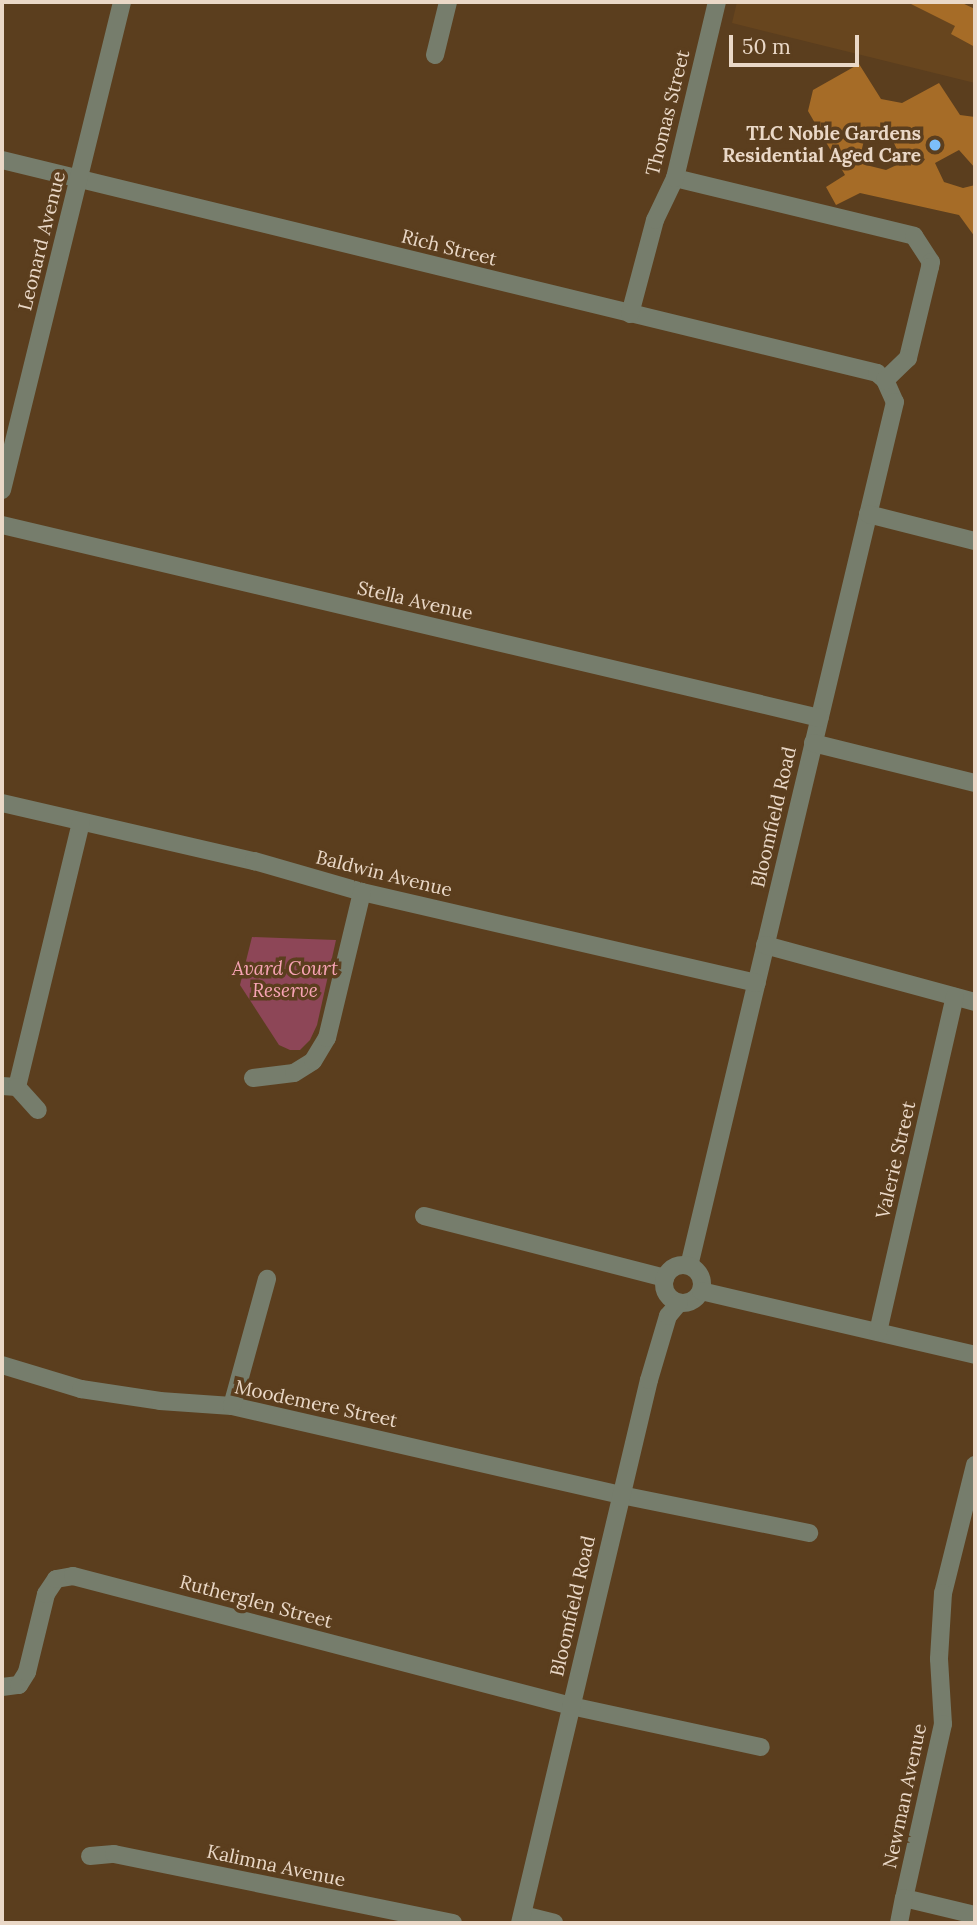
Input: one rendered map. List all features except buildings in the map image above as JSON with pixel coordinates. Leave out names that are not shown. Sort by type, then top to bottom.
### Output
[{"type":"street","name":"Leonard Avenue","points":[[2,490],[122,2]]},
{"type":"street","points":[[435,55],[448,2]]},
{"type":"street","name":"Thomas Street","points":[[630,314],[655,220],[675,178],[718,2]]},
{"type":"street","name":"Rich Street","points":[[2,160],[877,373],[885,380]]},
{"type":"street","points":[[675,178],[914,236],[931,261],[930,267],[908,358],[885,380]]},
{"type":"street","name":"Bloomfield Road","points":[[689,1266],[895,402],[885,380]]},
{"type":"street","points":[[868,514],[975,541]]},
{"type":"street","name":"Stella Avenue","points":[[2,525],[820,718]]},
{"type":"street","points":[[814,743],[975,783]]},
{"type":"street","name":"Baldwin Avenue","points":[[2,803],[81,824],[254,861],[362,892],[757,983]]},
{"type":"street","points":[[38,1110],[9,1087],[81,824]]},
{"type":"street","points":[[253,1078],[294,1073],[313,1060],[327,1038],[362,892]]},
{"type":"street","points":[[765,945],[975,1002]]},
{"type":"street","name":"Valerie Street","points":[[878,1332],[954,997]]},
{"type":"street","points":[[424,1216],[665,1278]]},
{"type":"street","points":[[677,1266],[689,1266],[701,1279],[701,1291],[690,1302],[679,1303],[668,1296],[665,1278],[677,1266]]},
{"type":"street","points":[[232,1406],[267,1279]]},
{"type":"street","points":[[701,1291],[975,1355]]},
{"type":"street","name":"Bloomfield Road","points":[[522,1919],[649,1380],[668,1316],[679,1303]]},
{"type":"street","name":"Moodemere Street","points":[[2,1365],[81,1389],[160,1401],[232,1406],[621,1495],[809,1533]]},
{"type":"street","name":"Newman Avenue","points":[[975,1465],[943,1593],[939,1659],[943,1724],[904,1898],[975,1915]]},
{"type":"street","name":"Rutherglen Street","points":[[2,1687],[19,1685],[47,1594],[56,1579],[73,1576],[571,1706]]},
{"type":"street","points":[[571,1706],[761,1747]]},
{"type":"street","name":"Kalimna Avenue","points":[[90,1856],[114,1854],[453,1923]]},
{"type":"street","points":[[899,1923],[904,1898]]},
{"type":"street","points":[[522,1919],[554,1923]]},
{"type":"shaded area","points":[[737,2],[975,2],[975,83],[732,23]]},
{"type":"green space","name":"Avard Court Reserve","points":[[252,937],[336,940],[317,1025],[310,1040],[300,1050],[290,1050],[279,1045],[240,985]]},
{"type":"place","name":"TLC Noble Gardens Residential Aged Care","points":[[935,145]]}]
